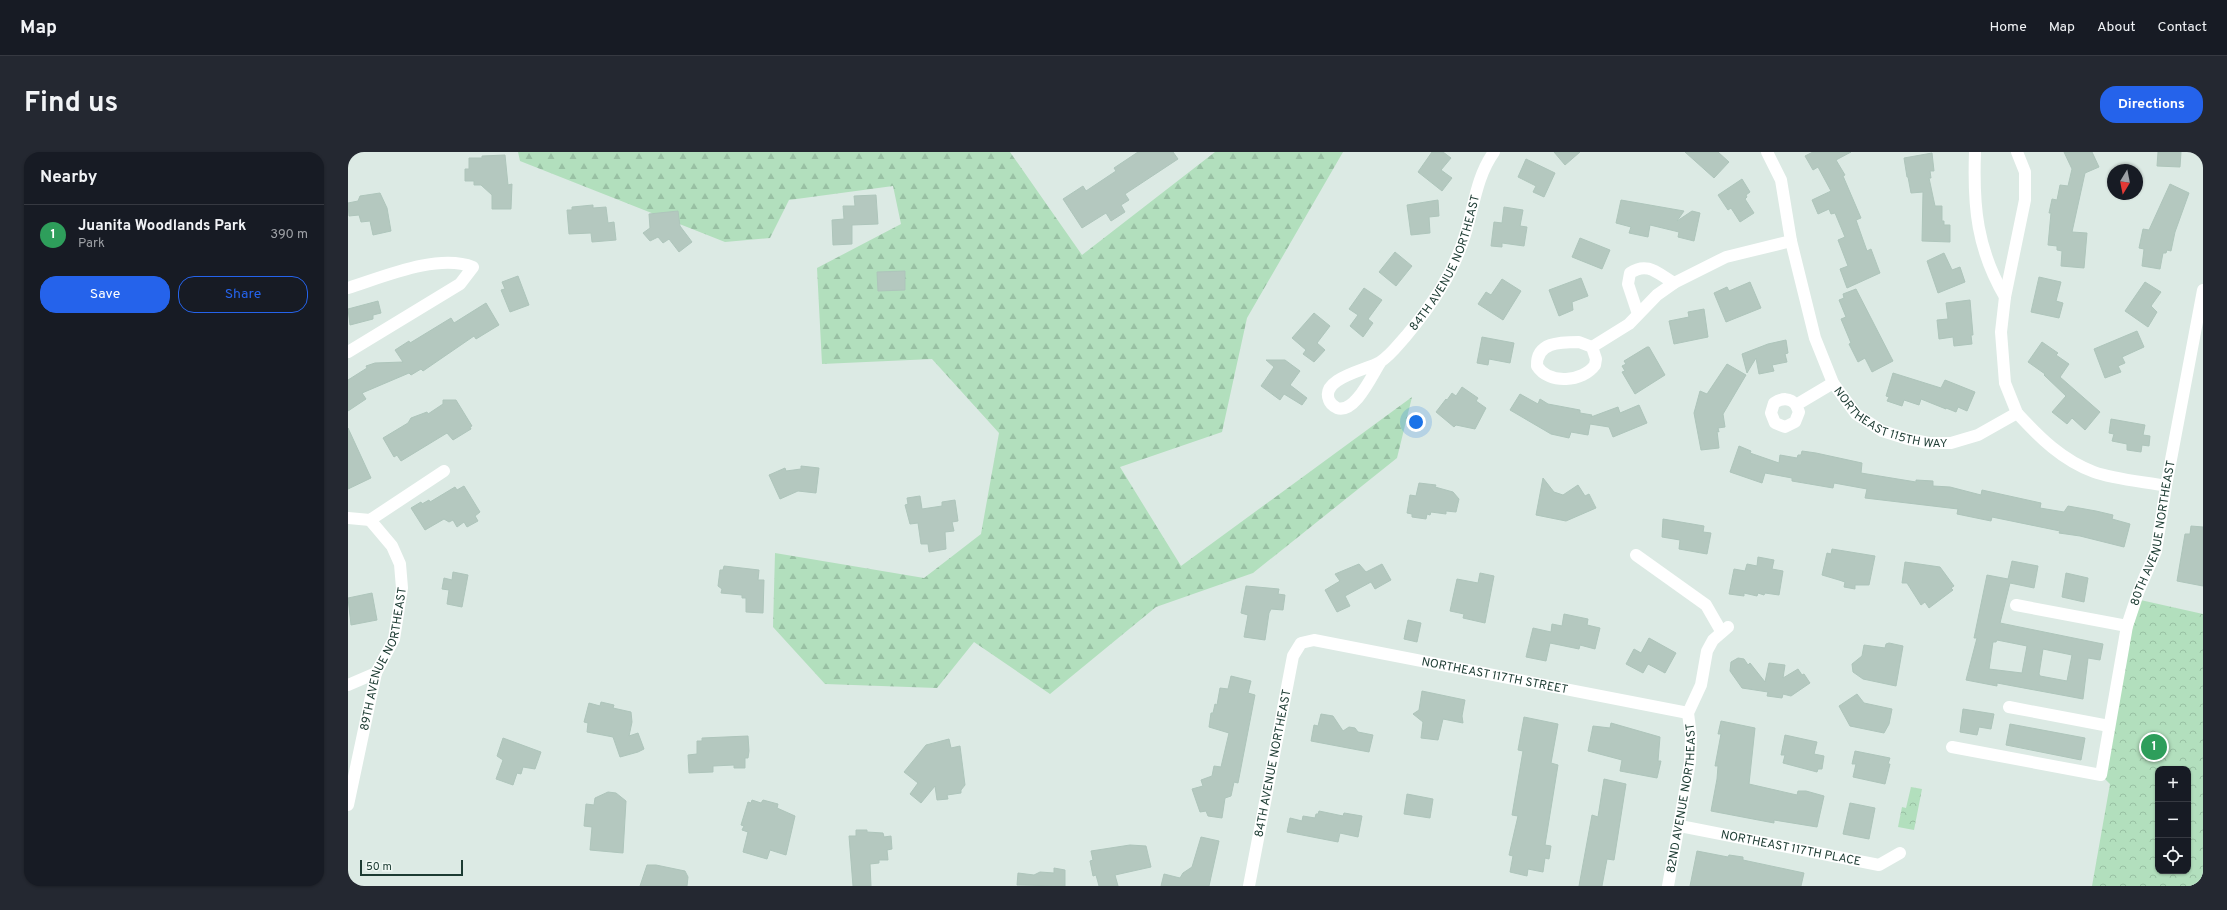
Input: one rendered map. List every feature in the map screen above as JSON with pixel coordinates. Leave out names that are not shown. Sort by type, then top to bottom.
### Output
[{"type":"street","name":"84TH AVENUE NORTHEAST","points":[[1380,362],[1392,353],[1439,294],[1452,268],[1465,235],[1478,184],[1494,152]]},
{"type":"street","name":"NORTHEAST 115TH WAY","points":[[1767,152],[1781,180],[1790,241],[1815,338],[1833,382],[1856,414],[1882,431],[1929,443],[1950,443],[1978,435],[2017,413]]},
{"type":"street","points":[[1975,152],[1977,217],[1982,247],[1993,276],[2005,298]]},
{"type":"street","points":[[2017,152],[2025,172],[2025,200],[2005,298],[2001,332],[2002,360],[2006,383],[2017,413],[2039,437],[2066,459],[2095,473],[2166,486]]},
{"type":"street","points":[[1592,347],[1629,324],[1656,295],[1674,283],[1726,257],[1790,241]]},
{"type":"street","points":[[348,288],[416,268],[455,262],[462,262],[473,267],[460,284],[348,352]]},
{"type":"street","points":[[1638,314],[1628,284],[1630,273],[1639,268],[1650,268],[1674,283]]},
{"type":"street","name":"80TH AVENUE NORTHEAST","points":[[1952,747],[2101,775],[2128,626],[2139,590],[2156,551],[2166,486],[2203,290]]},
{"type":"street","points":[[1579,342],[1592,347],[1596,359],[1595,366],[1586,375],[1579,378],[1551,377],[1544,374],[1537,366],[1538,354],[1547,345],[1579,342]]},
{"type":"street","points":[[1796,405],[1833,382]]},
{"type":"street","points":[[348,518],[370,520],[444,471]]},
{"type":"street","name":"89TH AVENUE NORTHEAST","points":[[348,805],[376,673],[394,639],[402,588],[400,564],[392,546],[370,520]]},
{"type":"street","name":"82ND AVENUE NORTHEAST","points":[[1636,555],[1706,605],[1724,629],[1713,640],[1707,651],[1702,685],[1688,713],[1691,736],[1690,762],[1680,826],[1668,886]]},
{"type":"street","points":[[2016,605],[2128,626]]},
{"type":"street","name":"NORTHEAST 117TH STREET","points":[[1301,643],[1314,640],[1688,713]]},
{"type":"street","name":"84TH AVENUE NORTHEAST","points":[[1249,886],[1293,656],[1301,643]]},
{"type":"street","points":[[348,685],[376,673]]},
{"type":"street","points":[[2010,706],[2109,726]]},
{"type":"street","name":"NORTHEAST 117TH PLACE","points":[[1680,826],[1879,865],[1900,853]]},
{"type":"green space","points":[[518,152],[1010,152],[1082,255],[1215,152],[1343,152],[1247,318],[1222,432],[1120,467],[1181,566],[1412,397],[1397,458],[1253,573],[1156,607],[1050,694],[974,642],[937,688],[825,684],[773,627],[775,553],[924,578],[981,534],[999,433],[932,359],[822,364],[817,268],[901,224],[893,186],[789,200],[770,238],[725,242],[520,161]]},
{"type":"green space","points":[[2136,599],[2203,614],[2203,886],[2092,886],[2110,784],[2101,775]]},
{"type":"green space","points":[[1911,787],[1922,789],[1914,830],[1898,827],[1902,807],[1906,808]]},
{"type":"building","points":[[1138,152],[1173,152],[1178,159],[1125,194],[1129,200],[1121,205],[1125,212],[1111,221],[1106,213],[1082,228],[1063,199],[1083,186],[1086,191],[1116,171],[1114,168]]},
{"type":"building","points":[[1432,152],[1443,152],[1451,158],[1441,170],[1452,178],[1442,191],[1418,172]]},
{"type":"building","points":[[1554,152],[1580,152],[1565,165]]},
{"type":"building","points":[[1685,152],[1718,152],[1729,162],[1714,178]]},
{"type":"building","points":[[1813,152],[1851,152],[1836,160],[1845,175],[1843,176],[1861,218],[1856,220],[1867,251],[1871,249],[1880,273],[1847,288],[1840,269],[1848,266],[1838,240],[1845,237],[1835,213],[1831,214],[1829,209],[1818,214],[1812,200],[1831,191],[1818,167],[1813,170],[1805,156]]},
{"type":"building","points":[[2064,152],[2092,152],[2099,167],[2085,173],[2072,232],[2087,233],[2084,268],[2061,266],[2062,251],[2057,250],[2057,246],[2048,245],[2051,213],[2049,213],[2052,199],[2057,200],[2060,185],[2068,186],[2072,169]]},
{"type":"building","points":[[2158,152],[2181,152],[2180,167],[2157,166]]},
{"type":"building","points":[[1932,153],[1934,171],[1930,171],[1931,178],[1929,178],[1935,206],[1942,206],[1942,221],[1944,221],[1944,225],[1950,225],[1950,242],[1922,241],[1923,192],[1911,193],[1907,177],[1904,158]]},
{"type":"building","points":[[505,155],[508,185],[512,184],[511,209],[492,209],[492,195],[481,185],[474,185],[474,181],[465,181],[465,169],[469,169],[469,158]]},
{"type":"building","points":[[1526,159],[1555,173],[1544,197],[1533,192],[1536,186],[1518,177]]},
{"type":"building","points":[[1742,179],[1750,192],[1746,195],[1747,197],[1745,199],[1754,213],[1740,222],[1731,208],[1728,210],[1718,195]]},
{"type":"building","points":[[2170,184],[2189,193],[2175,232],[2171,251],[2167,250],[2166,253],[2163,253],[2160,269],[2142,266],[2144,249],[2139,248],[2143,229],[2149,230]]},
{"type":"building","points":[[380,193],[387,208],[391,231],[373,235],[370,221],[361,222],[359,215],[349,216],[348,203],[358,201],[360,196]]},
{"type":"building","points":[[876,195],[878,224],[852,225],[852,244],[833,245],[832,220],[844,219],[843,206],[855,206],[854,196]]},
{"type":"building","points":[[1438,200],[1439,216],[1429,217],[1430,233],[1411,235],[1407,205]]},
{"type":"building","points":[[1621,200],[1684,211],[1677,221],[1692,211],[1700,213],[1694,241],[1678,237],[1679,232],[1650,225],[1648,237],[1629,233],[1631,227],[1616,223]]},
{"type":"building","points":[[593,205],[593,208],[606,207],[608,223],[614,222],[616,240],[592,242],[591,233],[569,234],[567,210],[572,210],[572,207]]},
{"type":"building","points":[[1504,207],[1523,210],[1520,226],[1527,227],[1524,246],[1502,243],[1502,247],[1491,246],[1494,222],[1502,223]]},
{"type":"building","points":[[678,211],[680,226],[692,242],[679,252],[669,239],[663,243],[658,237],[650,241],[643,233],[650,228],[649,214]]},
{"type":"building","points":[[1580,238],[1610,250],[1602,269],[1572,257]]},
{"type":"building","points":[[1395,252],[1412,266],[1396,286],[1379,272]]},
{"type":"building","points":[[1944,253],[1952,270],[1960,267],[1965,282],[1938,293],[1927,261]]},
{"type":"building","points":[[905,271],[905,290],[878,291],[877,272]]},
{"type":"building","points":[[518,276],[529,305],[510,312],[501,290],[505,289],[502,282]]},
{"type":"building","points":[[2039,277],[2061,282],[2056,301],[2063,303],[2059,318],[2031,312]]},
{"type":"building","points":[[1581,278],[1588,296],[1572,302],[1573,310],[1559,316],[1549,290]]},
{"type":"building","points":[[1502,279],[1521,291],[1503,320],[1478,304],[1486,292],[1491,295]]},
{"type":"building","points":[[1750,282],[1761,308],[1726,322],[1714,293],[1727,287],[1729,291]]},
{"type":"building","points":[[2145,282],[2161,292],[2151,306],[2157,312],[2148,327],[2125,311]]},
{"type":"building","points":[[1364,288],[1382,300],[1368,319],[1373,323],[1363,337],[1350,326],[1358,315],[1349,309]]},
{"type":"building","points":[[1856,289],[1893,361],[1872,372],[1865,358],[1858,362],[1849,344],[1851,343],[1841,319],[1846,317],[1839,300],[1844,298],[1843,294]]},
{"type":"building","points":[[1970,300],[1973,335],[1971,335],[1972,344],[1954,346],[1953,337],[1939,339],[1937,320],[1948,319],[1946,303]]},
{"type":"building","points":[[378,301],[381,313],[373,315],[373,319],[350,325],[348,309]]},
{"type":"building","points":[[486,303],[499,325],[476,339],[474,336],[423,371],[421,369],[411,375],[409,373],[362,393],[366,399],[348,411],[348,380],[367,368],[366,366],[375,363],[403,362],[395,350],[409,341],[410,343],[451,318],[454,323]]},
{"type":"building","points":[[1704,309],[1708,337],[1674,344],[1669,321],[1689,317],[1688,312]]},
{"type":"building","points":[[1314,313],[1330,326],[1317,343],[1325,350],[1314,362],[1303,354],[1306,350],[1292,338]]},
{"type":"building","points":[[2137,331],[2144,347],[2122,357],[2125,363],[2118,366],[2121,372],[2105,378],[2094,349]]},
{"type":"building","points":[[1482,337],[1514,343],[1510,363],[1489,359],[1488,365],[1477,363]]},
{"type":"building","points":[[1786,340],[1788,353],[1785,354],[1787,362],[1772,365],[1774,371],[1759,374],[1756,358],[1747,373],[1742,354],[1768,344]]},
{"type":"building","points":[[2042,342],[2058,353],[2056,355],[2069,364],[2060,377],[2100,412],[2085,430],[2072,418],[2067,424],[2052,412],[2066,396],[2044,375],[2045,374],[2028,362]]},
{"type":"building","points":[[1649,347],[1665,375],[1635,394],[1622,372],[1625,371],[1622,366],[1626,364],[1624,361]]},
{"type":"building","points":[[1266,360],[1285,360],[1300,371],[1290,385],[1307,398],[1302,405],[1284,394],[1280,400],[1261,386],[1274,367]]},
{"type":"building","points":[[1727,364],[1746,375],[1723,414],[1725,427],[1718,428],[1719,432],[1717,431],[1719,448],[1701,450],[1694,413],[1700,391],[1707,394]]},
{"type":"building","points":[[1893,373],[1941,388],[1945,380],[1975,392],[1967,411],[1958,407],[1956,412],[1921,399],[1919,405],[1904,400],[1902,406],[1887,401],[1889,397],[1886,396]]},
{"type":"building","points":[[1462,387],[1478,398],[1476,401],[1486,408],[1475,429],[1456,425],[1454,427],[1436,412],[1452,393],[1456,396]]},
{"type":"building","points":[[1520,394],[1538,404],[1540,399],[1548,404],[1580,410],[1580,413],[1592,415],[1591,417],[1618,407],[1620,413],[1639,405],[1647,423],[1613,437],[1609,427],[1590,424],[1588,435],[1571,432],[1569,438],[1551,434],[1510,410]]},
{"type":"building","points":[[443,400],[456,400],[472,426],[470,427],[471,429],[453,440],[447,433],[401,461],[397,455],[394,457],[383,438],[408,423],[411,418],[427,412],[428,414],[443,404]]},
{"type":"building","points":[[2111,419],[2145,425],[2143,435],[2150,436],[2149,446],[2142,445],[2141,452],[2127,450],[2127,444],[2112,441],[2114,434],[2109,433]]},
{"type":"building","points":[[348,428],[371,478],[348,489]]},
{"type":"building","points":[[1739,446],[1751,451],[1750,453],[1779,463],[1780,455],[1797,458],[1798,455],[1801,455],[1802,451],[1816,453],[1862,463],[1861,473],[1916,482],[1916,480],[1933,481],[1933,486],[1950,487],[1981,495],[1982,490],[2041,503],[2040,508],[2064,512],[2068,506],[2096,511],[2113,515],[2112,519],[2130,524],[2124,547],[2080,536],[2059,533],[2060,531],[1992,517],[1991,521],[1957,514],[1958,509],[1865,498],[1867,489],[1834,483],[1833,488],[1792,481],[1792,478],[1765,473],[1762,483],[1730,472]]},
{"type":"building","points":[[801,466],[819,468],[816,493],[798,491],[780,499],[769,475],[785,468],[786,471],[801,469]]},
{"type":"building","points":[[1543,478],[1554,492],[1563,495],[1578,485],[1585,496],[1589,494],[1596,508],[1566,521],[1536,515]]},
{"type":"building","points":[[1419,483],[1436,485],[1435,487],[1453,492],[1459,499],[1456,512],[1446,511],[1446,514],[1431,512],[1430,515],[1427,514],[1426,519],[1412,517],[1412,514],[1407,513],[1410,495],[1416,496]]},
{"type":"building","points":[[464,486],[480,512],[475,516],[478,521],[467,527],[464,522],[457,527],[453,520],[449,522],[444,519],[425,530],[411,508],[421,502],[422,504],[429,500],[430,502],[455,487],[457,490]]},
{"type":"building","points":[[920,496],[922,509],[942,506],[942,502],[955,500],[958,521],[952,522],[954,531],[945,532],[946,549],[929,552],[928,544],[921,544],[918,523],[910,524],[905,505],[908,504],[907,498]]},
{"type":"building","points":[[1663,519],[1704,526],[1703,532],[1711,533],[1707,554],[1679,549],[1680,540],[1662,537]]},
{"type":"building","points":[[2191,526],[2203,527],[2203,586],[2177,581],[2185,534],[2190,534]]},
{"type":"building","points":[[1832,549],[1875,556],[1869,585],[1855,585],[1855,589],[1844,587],[1845,582],[1822,575],[1827,553],[1831,554]]},
{"type":"building","points":[[1758,557],[1774,560],[1772,569],[1783,571],[1779,595],[1765,593],[1764,595],[1758,593],[1757,596],[1744,593],[1744,596],[1729,594],[1734,569],[1745,571],[1747,564],[1757,566]]},
{"type":"building","points":[[2012,561],[2038,566],[2034,588],[2010,583],[2000,623],[2103,644],[2100,660],[2088,658],[2083,699],[1997,683],[1997,686],[1966,680],[1977,638],[1974,638],[1987,575],[2008,579]],"holes":[[[1997,640],[2027,646],[2022,673],[1989,669],[1993,642],[1996,642]],[[2043,649],[2072,655],[2067,681],[2040,676],[2039,674]]]},
{"type":"building","points":[[1905,562],[1940,567],[1954,586],[1951,588],[1953,590],[1929,608],[1925,602],[1921,605],[1907,583],[1902,583]]},
{"type":"building","points":[[1359,564],[1366,572],[1382,564],[1391,580],[1375,589],[1371,582],[1345,596],[1350,606],[1337,612],[1325,590],[1340,581],[1335,574]]},
{"type":"building","points":[[724,566],[759,570],[758,580],[764,580],[763,613],[746,612],[746,598],[742,598],[742,595],[721,593],[722,589],[718,586],[720,570],[723,570]]},
{"type":"building","points":[[453,572],[468,575],[462,607],[447,604],[449,590],[442,589],[444,578],[452,580]]},
{"type":"building","points":[[1480,573],[1494,576],[1485,623],[1463,618],[1464,614],[1450,611],[1457,579],[1478,583]]},
{"type":"building","points":[[2066,573],[2088,578],[2084,602],[2062,597]]},
{"type":"building","points":[[1246,586],[1279,589],[1278,594],[1285,595],[1283,610],[1271,609],[1269,613],[1265,640],[1244,637],[1248,615],[1241,613]]},
{"type":"building","points":[[372,593],[377,620],[351,625],[348,598]]},
{"type":"building","points":[[1564,614],[1588,619],[1587,625],[1600,628],[1595,649],[1580,645],[1579,649],[1550,643],[1546,661],[1526,657],[1533,628],[1551,632],[1552,624],[1562,626]]},
{"type":"building","points":[[1408,620],[1421,623],[1417,642],[1404,639]]},
{"type":"building","points":[[1649,638],[1676,653],[1665,673],[1648,664],[1643,673],[1626,664],[1634,649],[1641,653]]},
{"type":"building","points":[[1889,643],[1903,646],[1896,686],[1863,679],[1853,672],[1852,664],[1862,656],[1864,645],[1885,648],[1886,644]]},
{"type":"building","points":[[1738,658],[1744,659],[1748,665],[1750,663],[1765,682],[1769,663],[1785,665],[1783,678],[1798,669],[1802,675],[1804,674],[1810,683],[1791,696],[1783,694],[1782,698],[1767,696],[1768,692],[1742,688],[1730,671],[1731,662]]},
{"type":"building","points":[[1231,676],[1251,681],[1248,693],[1255,695],[1238,783],[1234,782],[1231,796],[1225,798],[1222,818],[1208,816],[1206,811],[1200,812],[1192,789],[1203,786],[1201,780],[1212,776],[1214,766],[1221,767],[1229,733],[1209,727],[1211,713],[1213,713],[1215,704],[1217,705],[1220,688],[1228,689]]},
{"type":"building","points":[[1422,691],[1465,700],[1462,716],[1463,723],[1443,719],[1438,740],[1421,738],[1423,722],[1413,714],[1419,710]]},
{"type":"building","points":[[1857,694],[1864,703],[1892,709],[1889,724],[1884,733],[1850,726],[1839,706]]},
{"type":"building","points":[[601,702],[614,705],[613,708],[631,712],[632,722],[629,736],[638,733],[644,749],[620,757],[613,737],[587,732],[588,723],[584,722],[589,703],[600,706]]},
{"type":"building","points":[[1963,709],[1994,714],[1991,729],[1979,727],[1977,735],[1960,732]]},
{"type":"building","points":[[1321,714],[1333,716],[1343,731],[1349,727],[1355,728],[1358,732],[1373,735],[1369,752],[1311,741],[1314,725],[1318,726]]},
{"type":"building","points":[[1524,717],[1558,724],[1551,763],[1558,765],[1545,845],[1551,846],[1549,859],[1545,858],[1543,872],[1528,869],[1527,876],[1510,872],[1513,856],[1509,855],[1518,816],[1512,815],[1523,751],[1518,750]]},
{"type":"building","points":[[1721,721],[1755,728],[1749,784],[1797,795],[1798,791],[1806,791],[1824,796],[1817,827],[1774,820],[1774,823],[1711,811],[1717,779],[1718,766],[1715,766],[1721,734],[1718,734]]},
{"type":"building","points":[[1611,723],[1660,737],[1658,761],[1661,761],[1657,778],[1620,771],[1622,760],[1588,751],[1593,726],[1610,728]]},
{"type":"building","points":[[2010,724],[2085,738],[2081,760],[2006,745]]},
{"type":"building","points":[[1785,735],[1817,742],[1814,754],[1824,756],[1822,769],[1818,769],[1817,772],[1783,763],[1785,755],[1781,755]]},
{"type":"building","points":[[748,736],[749,751],[748,758],[745,758],[745,768],[734,768],[734,765],[713,766],[713,772],[689,773],[688,755],[697,754],[697,741],[702,741],[702,738]]},
{"type":"building","points":[[503,738],[541,752],[535,769],[523,767],[521,774],[517,773],[513,785],[496,779],[503,760],[497,756]]},
{"type":"building","points":[[949,739],[951,748],[960,746],[965,785],[961,790],[961,793],[947,795],[948,799],[937,800],[935,786],[921,803],[910,794],[918,783],[904,772],[926,745]]},
{"type":"building","points":[[1855,751],[1890,758],[1885,784],[1853,777],[1856,764],[1852,764]]},
{"type":"building","points":[[1604,779],[1626,784],[1614,860],[1607,859],[1602,886],[1579,886],[1592,815],[1598,817]]},
{"type":"building","points":[[608,792],[616,793],[626,801],[623,853],[590,850],[592,827],[584,826],[586,804],[594,805],[595,798]]},
{"type":"building","points":[[1407,794],[1433,799],[1430,818],[1404,814]]},
{"type":"building","points":[[752,800],[761,803],[763,800],[778,804],[777,808],[795,816],[786,855],[770,850],[767,859],[743,852],[748,832],[742,830],[744,826],[741,825],[748,802],[751,803]]},
{"type":"building","points":[[1850,803],[1875,808],[1869,839],[1843,834]]},
{"type":"building","points":[[1319,811],[1343,816],[1344,813],[1362,816],[1358,837],[1340,833],[1338,842],[1287,832],[1290,818],[1302,821],[1303,816],[1315,818]]},
{"type":"building","points":[[856,830],[867,830],[867,832],[883,833],[884,837],[891,836],[892,849],[887,850],[888,860],[879,860],[879,863],[870,864],[871,886],[853,886],[849,836],[856,836]]},
{"type":"building","points":[[1201,837],[1219,841],[1209,886],[1161,886],[1164,874],[1180,878],[1183,873],[1192,867]]},
{"type":"building","points":[[1130,845],[1146,846],[1151,867],[1115,875],[1118,886],[1099,886],[1096,875],[1093,876],[1090,861],[1093,860],[1091,851]]},
{"type":"building","points":[[1697,851],[1728,857],[1729,855],[1743,857],[1743,860],[1804,873],[1801,886],[1690,886]]},
{"type":"building","points":[[647,865],[656,865],[685,871],[688,877],[687,886],[640,886]]},
{"type":"building","points":[[1054,868],[1065,870],[1065,886],[1017,885],[1018,873],[1034,875],[1040,872],[1054,873]]},
{"type":"place","name":"Juanita Woodlands Park","points":[[2154,747]]}]
